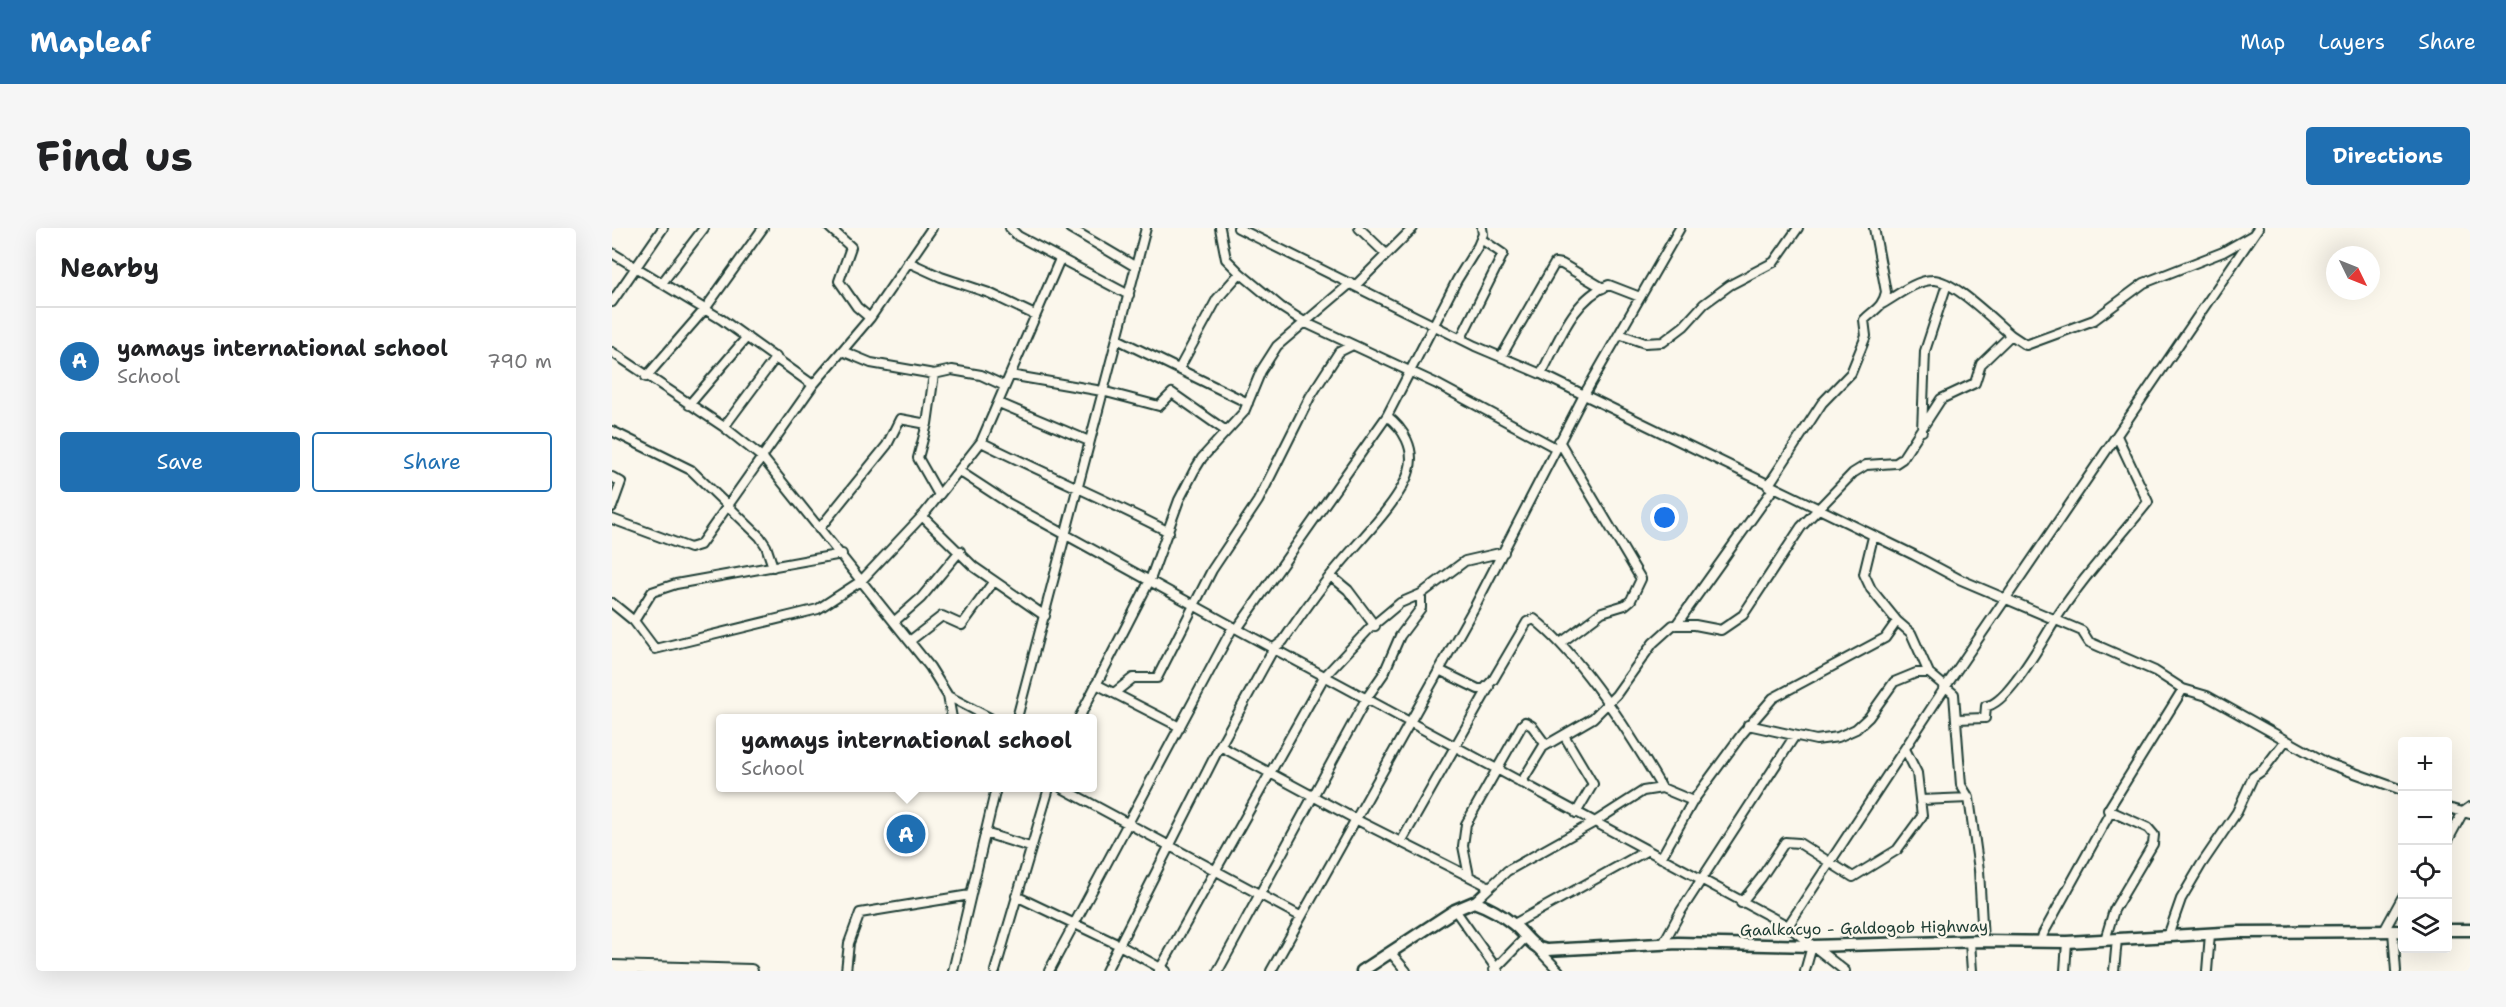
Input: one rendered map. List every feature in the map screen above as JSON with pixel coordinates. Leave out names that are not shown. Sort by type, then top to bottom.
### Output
[{"type":"main road","points":[[612,967],[751,971]]},
{"type":"street","points":[[612,302],[638,268],[663,228]]},
{"type":"street","points":[[662,283],[704,228]]},
{"type":"street","points":[[646,377],[705,309],[763,228]]},
{"type":"street","points":[[612,519],[695,549],[763,458],[813,385],[870,318],[932,228]]},
{"type":"street","points":[[1010,228],[1018,236],[1129,295]]},
{"type":"street","points":[[1070,228],[1136,267]]},
{"type":"street","points":[[1018,714],[1146,228]]},
{"type":"street","points":[[1220,228],[1226,259],[1281,307],[1306,323],[1558,445],[1641,579],[1631,600],[1602,612],[1562,642]]},
{"type":"street","points":[[1238,228],[1461,338],[1584,395],[1770,488],[2006,599],[2082,631],[2089,642],[2154,671],[2183,689],[2207,696],[2260,728],[2327,763],[2398,788]]},
{"type":"street","points":[[1359,228],[1386,254]]},
{"type":"street","points":[[1081,714],[1150,580],[1170,532],[1179,500],[1194,471],[1226,431],[1237,421],[1248,403],[1269,356],[1354,284],[1413,228]]},
{"type":"street","points":[[1049,971],[1235,628],[1387,416],[1408,371],[1481,239],[1482,228]]},
{"type":"street","points":[[1271,971],[1504,552],[1584,395],[1680,228]]},
{"type":"street","points":[[1619,334],[1646,343],[1663,342],[1684,326],[1704,303],[1730,285],[1774,262],[1798,228]]},
{"type":"street","points":[[1874,228],[1886,292],[1882,304]]},
{"type":"street","points":[[833,229],[851,247],[839,281],[850,298],[870,318]]},
{"type":"street","points":[[1521,783],[1546,745],[1565,737],[1593,718],[1608,704],[1653,643],[1676,625],[1770,488],[1822,403],[1851,373],[1866,336],[1864,320],[1882,304],[1918,283],[1935,279],[1947,284],[2026,345],[2087,322],[2144,283],[2223,252],[2256,231]]},
{"type":"street","points":[[1788,926],[1946,686],[2256,231]]},
{"type":"street","points":[[1461,338],[1503,254],[1481,239]]},
{"type":"street","points":[[612,253],[705,309],[813,385]]},
{"type":"street","points":[[612,603],[634,621],[655,649],[818,609],[861,581],[922,516],[981,442],[1060,259]]},
{"type":"street","points":[[908,262],[941,278],[989,293],[1035,315]]},
{"type":"street","points":[[1501,357],[1555,263],[1562,264],[1603,288]]},
{"type":"street","points":[[1179,369],[1217,299],[1240,273]]},
{"type":"street","points":[[1922,431],[1925,351],[1947,284]]},
{"type":"street","points":[[1541,374],[1584,301],[1609,285],[1640,297]]},
{"type":"street","points":[[1676,625],[1695,625],[1721,630],[1743,615],[1781,554],[1816,508],[1860,467],[1896,463],[1902,459],[1941,399],[1975,383],[1981,364],[2012,335]]},
{"type":"street","points":[[689,405],[747,337]]},
{"type":"street","points":[[1117,339],[1248,403]]},
{"type":"street","points":[[1114,693],[1133,678],[1157,678],[1212,570],[1258,501],[1310,397],[1339,352],[1353,345]]},
{"type":"street","points":[[842,351],[871,363],[934,374],[952,370],[981,375],[1005,386]]},
{"type":"street","points":[[612,352],[646,377],[724,427],[763,458],[819,529],[842,554],[861,581],[896,620],[948,696],[951,714]]},
{"type":"street","points":[[724,427],[776,357]]},
{"type":"street","points":[[934,374],[927,424],[918,458],[939,495]]},
{"type":"street","points":[[1010,375],[1102,391],[1159,406],[1172,393],[1226,431]]},
{"type":"street","points":[[999,404],[1089,441]]},
{"type":"street","points":[[1106,971],[1172,847],[1220,746],[1274,648],[1283,641],[1330,576],[1372,527],[1410,471],[1406,435],[1402,428],[1387,416]]},
{"type":"street","points":[[819,529],[887,445],[897,422],[905,419],[927,424]]},
{"type":"street","points":[[612,430],[691,470],[728,504],[766,546],[773,567]]},
{"type":"street","points":[[1957,719],[1985,718],[1986,706],[1997,702],[2024,669],[2056,619],[2148,502],[2117,436]]},
{"type":"street","points":[[981,442],[1077,489],[1099,496],[1170,532]]},
{"type":"street","points":[[959,471],[1008,503],[1324,677],[1701,879],[1741,903],[1788,926],[1845,971]]},
{"type":"street","points":[[612,477],[621,482],[612,507]]},
{"type":"street","points":[[922,516],[974,567],[1045,616]]},
{"type":"street","points":[[1873,537],[1864,574],[1871,590],[1897,621],[1911,633],[1929,673],[1954,694],[1961,785],[1969,798],[1979,870],[1983,941]]},
{"type":"street","points":[[896,620],[921,598],[960,551]]},
{"type":"street","points":[[1016,896],[1074,922],[1162,970],[1324,677],[1354,644],[1400,603],[1421,594],[1465,561],[1504,552]]},
{"type":"street","points":[[634,621],[652,592],[676,584],[842,554]]},
{"type":"street","points":[[1330,576],[1348,590],[1375,626]]},
{"type":"street","points":[[910,640],[942,616],[962,625],[994,581]]},
{"type":"street","points":[[1218,971],[1366,699],[1384,673],[1400,636],[1420,608],[1421,594]]},
{"type":"street","points":[[1401,842],[1489,686],[1531,619],[1562,642],[1608,704],[1662,788]]},
{"type":"street","points":[[1661,858],[1693,801],[1748,725],[1773,698],[1784,690],[1885,638],[1897,621]]},
{"type":"street","points":[[1439,670],[1478,689],[1489,686]]},
{"type":"street","points":[[1748,725],[1794,737],[1816,740],[1838,737],[1856,729],[1869,717],[1894,682],[1916,673],[1929,673]]},
{"type":"street","points":[[1096,684],[1180,727]]},
{"type":"street","points":[[2105,940],[2114,910],[2153,844],[2154,835],[2148,828],[2108,810],[2183,689]]},
{"type":"street","points":[[948,696],[982,714]]},
{"type":"street","points":[[1469,876],[1464,833],[1497,769],[1525,722],[1532,726],[1546,745]]},
{"type":"street","points":[[1565,737],[1593,784],[1576,813]]},
{"type":"street","points":[[1663,944],[1701,879],[1794,737]]},
{"type":"street","points":[[2168,936],[2181,899],[2237,812],[2253,777],[2263,770],[2286,740]]},
{"type":"street","points":[[1220,746],[1357,820],[1488,886]]},
{"type":"street","points":[[1741,903],[1785,842],[1800,843],[1853,877],[1897,850],[1922,816],[1917,773],[1905,748]]},
{"type":"street","points":[[1362,971],[1455,910],[1474,902],[1488,886],[1524,861],[1593,823],[1643,791],[1662,788],[1693,801]]},
{"type":"street","points":[[989,792],[993,796]]},
{"type":"street","points":[[952,971],[994,792]]},
{"type":"street","points":[[995,971],[1047,792]]},
{"type":"street","points":[[1070,792],[1300,916]]},
{"type":"street","points":[[1921,800],[1969,798]]},
{"type":"street","points":[[2452,809],[2468,811],[2452,834]]},
{"type":"street","points":[[2041,942],[2043,934],[2111,811]]},
{"type":"street","points":[[985,833],[1030,846]]},
{"type":"street","points":[[1560,971],[1514,924],[1646,851]]},
{"type":"street","points":[[846,971],[849,943],[860,913],[970,895]]},
{"type":"street","points":[[2396,971],[2393,931],[2403,899]]},
{"type":"street","name":"Gaalkacyo - Galdogob Highway","points":[[1474,902],[1487,906],[1514,924],[1540,950],[1663,944],[1812,946],[1983,941],[2067,942],[2210,934],[2393,931]]},
{"type":"street","points":[[1455,910],[1496,970],[1526,937]]},
{"type":"street","points":[[2452,930],[2470,930]]},
{"type":"street","points":[[2207,971],[2210,934]]},
{"type":"street","points":[[2114,971],[2117,939]]},
{"type":"street","points":[[1970,942],[1972,971]]},
{"type":"street","points":[[2065,971],[2067,942]]},
{"type":"street","points":[[1805,971],[1812,946]]},
{"type":"street","points":[[1391,953],[1406,971]]},
{"type":"place","name":"yamays international school","points":[[906,834]]}]
